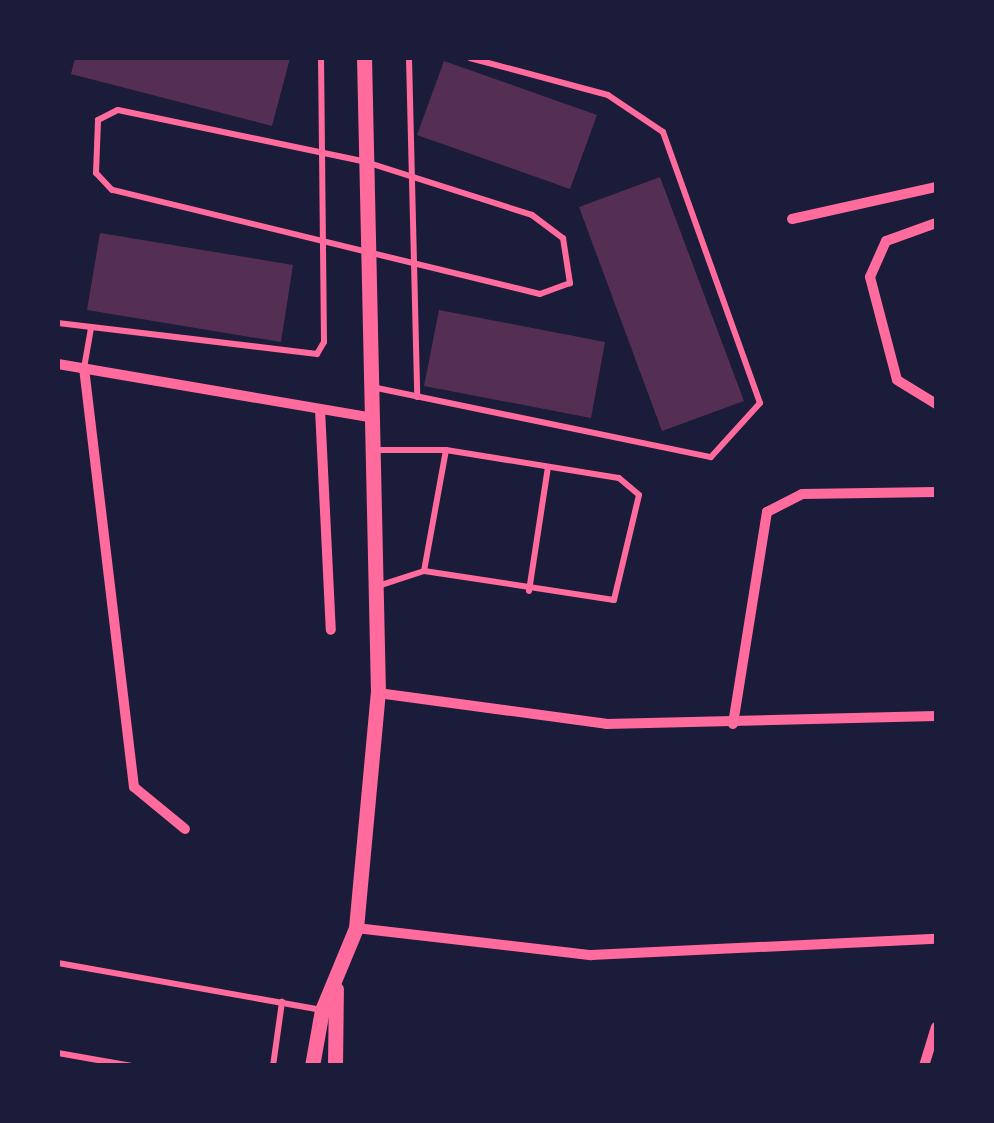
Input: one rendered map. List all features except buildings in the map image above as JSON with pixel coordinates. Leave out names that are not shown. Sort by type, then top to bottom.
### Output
[{"type":"street","points":[[312,1066],[322,1010],[336,989],[356,928],[378,693],[367,417],[364,58]]},
{"type":"street","points":[[792,219],[936,188]]},
{"type":"street","points":[[936,222],[886,241],[870,277],[897,380],[936,404]]},
{"type":"street","points":[[58,364],[367,417]]},
{"type":"street","points":[[84,368],[134,787],[185,829]]},
{"type":"street","points":[[320,408],[331,630]]},
{"type":"street","points":[[733,724],[767,512],[802,494],[936,492]]},
{"type":"street","points":[[378,693],[606,724],[733,724],[936,716]]},
{"type":"street","points":[[356,928],[591,955],[936,939]]},
{"type":"street","points":[[335,1066],[339,1013],[336,989]]},
{"type":"street","points":[[924,1066],[936,1026]]},
{"type":"lane","points":[[58,323],[310,357],[324,342],[321,58]]},
{"type":"lane","points":[[409,58],[417,398]]},
{"type":"lane","points":[[367,386],[711,457],[760,403],[664,132],[608,95],[470,58]]},
{"type":"lane","points":[[118,110],[323,152],[411,174],[550,224],[572,272],[564,290],[540,294],[324,238],[112,190],[96,173],[98,120],[118,110]]},
{"type":"lane","points":[[84,368],[91,330]]},
{"type":"lane","points":[[369,450],[446,450],[548,466],[620,478],[639,495],[614,600],[529,591],[424,571],[372,588]]},
{"type":"lane","points":[[424,571],[446,450]]},
{"type":"lane","points":[[529,591],[548,466]]},
{"type":"lane","points":[[58,963],[339,1013]]},
{"type":"lane","points":[[272,1066],[282,1002]]},
{"type":"lane","points":[[58,1054],[132,1066]]}]
